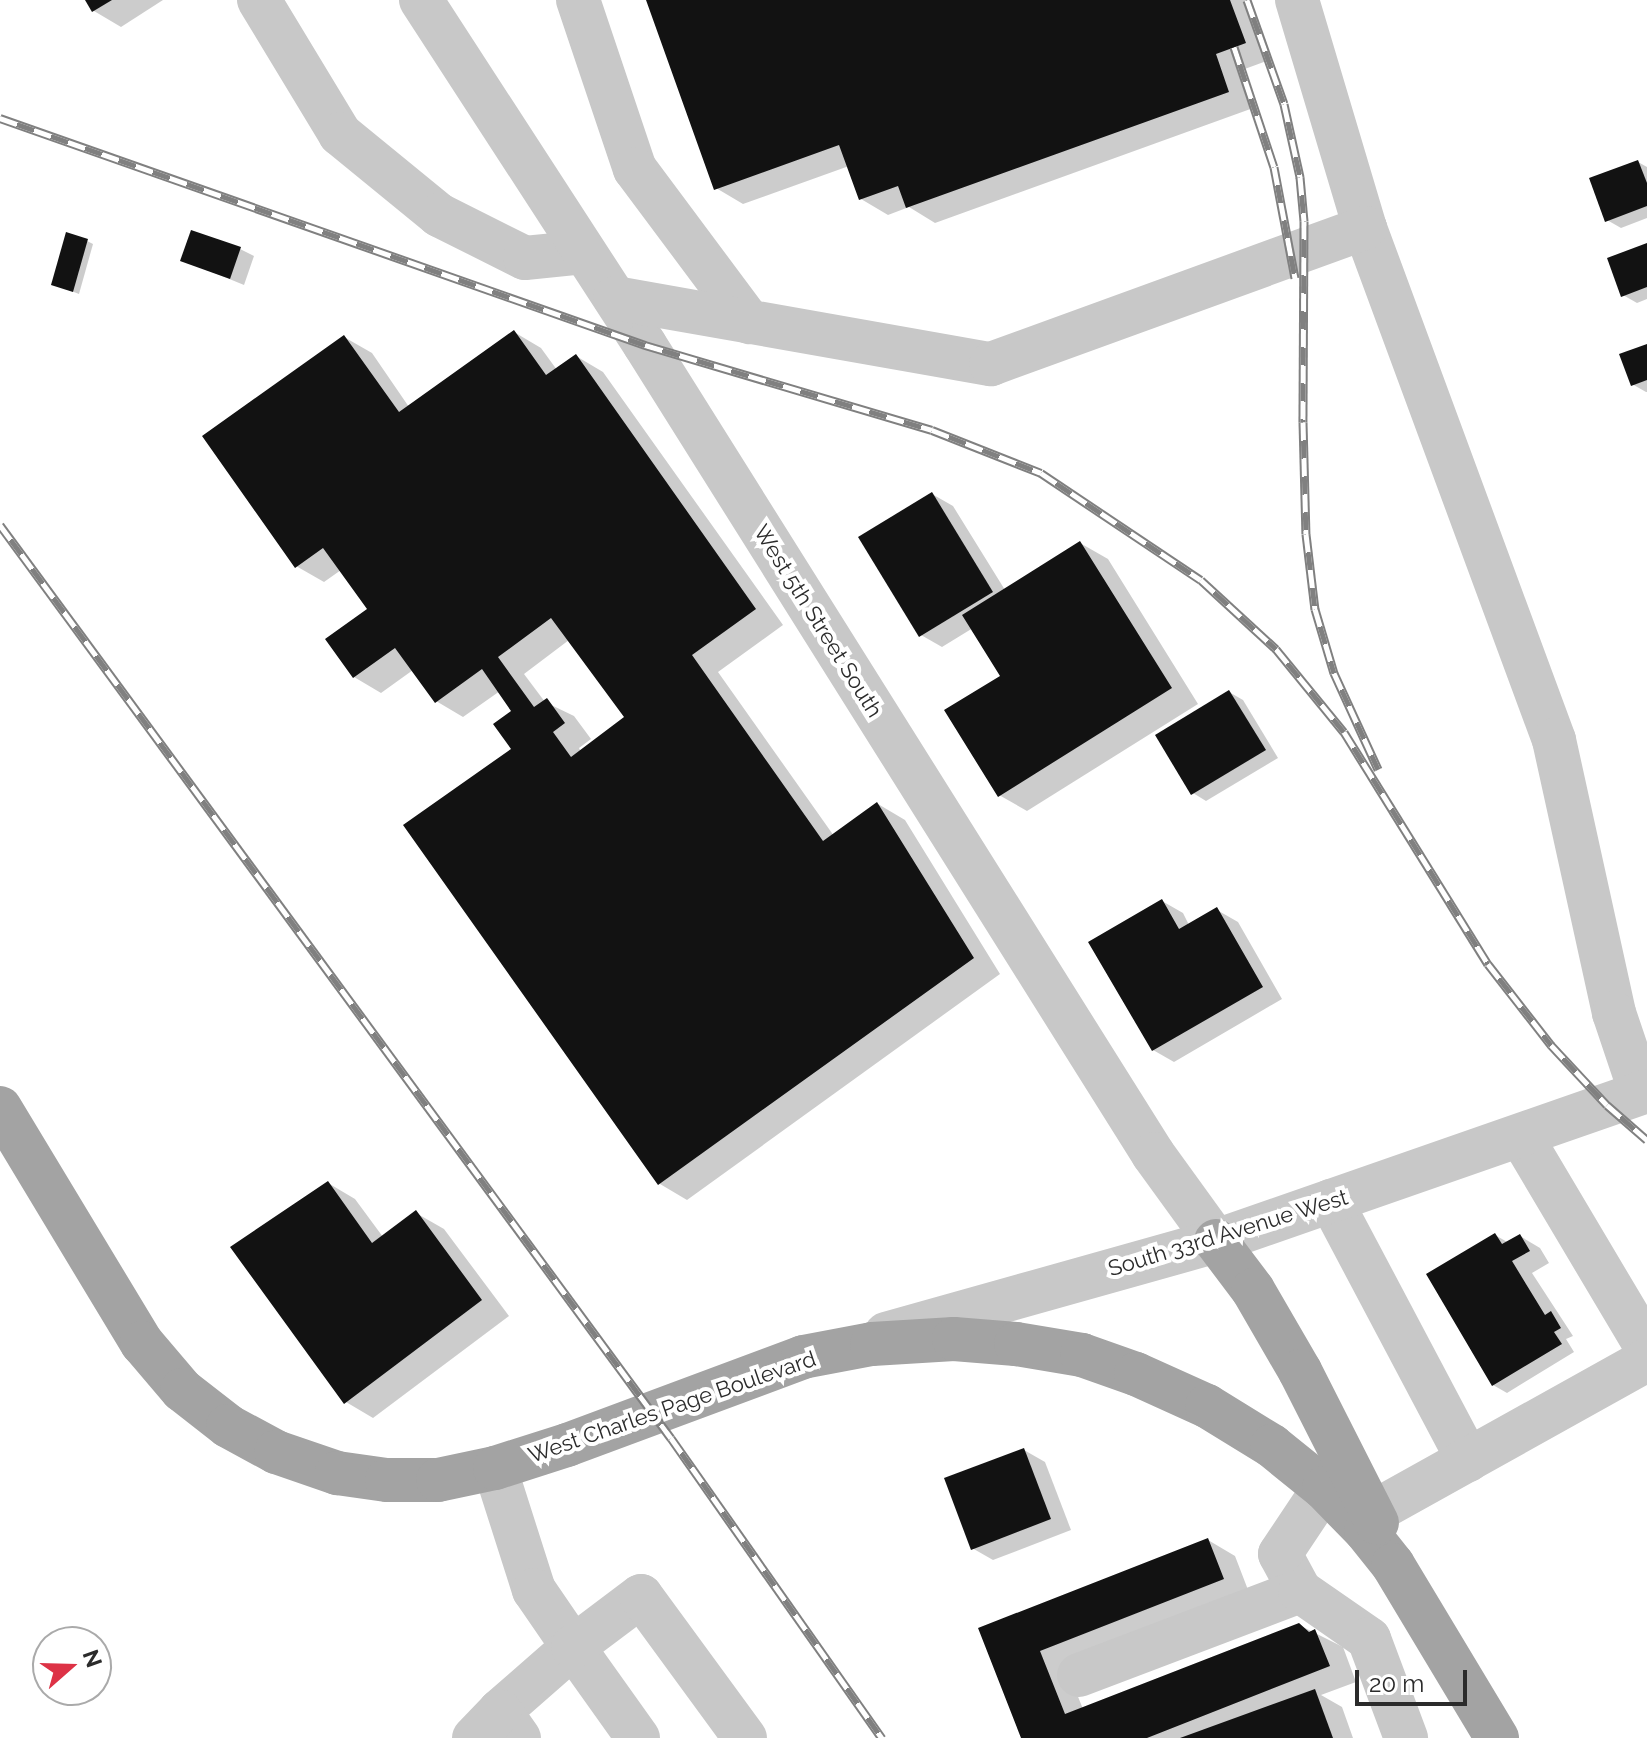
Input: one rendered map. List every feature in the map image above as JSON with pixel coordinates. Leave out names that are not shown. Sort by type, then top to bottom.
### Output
[{"type":"main road","name":"West Charles Page Boulevard","points":[[0,1108],[142,1343],[182,1390],[228,1426],[276,1452],[350,1475],[387,1480],[438,1480],[495,1468],[803,1357],[872,1344],[954,1339],[1016,1344],[1082,1355],[1136,1374],[1207,1406],[1272,1446],[1324,1488],[1366,1531],[1418,1606]]},
{"type":"main road","points":[[1216,1241],[1253,1290],[1300,1371],[1484,1735]]},
{"type":"street","points":[[259,0],[340,134],[439,215],[525,258],[584,252]]},
{"type":"street","name":"West 5th Street South","points":[[421,0],[615,298],[1144,1141],[1216,1241]]},
{"type":"street","points":[[578,0],[635,169],[749,322]]},
{"type":"street","points":[[1297,0],[1365,228],[1554,740],[1614,1013],[1644,1092]]},
{"type":"street","points":[[615,298],[991,364],[1365,228]]},
{"type":"street","name":"South 33rd Avenue West","points":[[803,1357],[1216,1241],[1644,1092]]},
{"type":"street","points":[[1521,1136],[1647,1348]]},
{"type":"street","points":[[1331,1201],[1468,1460]]},
{"type":"street","points":[[1372,1513],[1647,1360]]},
{"type":"street","points":[[495,1468],[534,1590],[638,1738]]},
{"type":"street","points":[[1324,1488],[1280,1554],[1300,1591],[1369,1639],[1406,1738]]},
{"type":"street","points":[[1079,1675],[1300,1591]]},
{"type":"street","points":[[498,1729],[573,1647],[641,1596],[745,1738]]},
{"type":"street","points":[[1369,1639],[1418,1606]]},
{"type":"building","points":[[85,0],[112,0],[92,12]]},
{"type":"building","points":[[646,0],[1230,0],[1246,43],[1216,54],[1229,92],[906,208],[898,186],[859,200],[839,145],[714,190]]},
{"type":"building","points":[[1638,160],[1647,183],[1647,206],[1605,222],[1589,178]]},
{"type":"building","points":[[191,230],[241,247],[230,279],[180,261]]},
{"type":"building","points":[[66,232],[88,239],[73,292],[51,285]]},
{"type":"building","points":[[1647,243],[1647,287],[1621,297],[1607,258]]},
{"type":"building","points":[[514,330],[546,375],[576,354],[756,609],[692,655],[823,841],[877,802],[974,958],[658,1185],[403,825],[511,749],[493,724],[511,711],[482,669],[435,703],[395,648],[353,678],[325,639],[367,609],[323,548],[295,568],[202,436],[344,335],[399,412]],"holes":[[[551,618],[624,717],[571,757],[553,732],[565,723],[547,698],[534,707],[498,657]]]},
{"type":"building","points":[[1647,344],[1647,380],[1631,386],[1619,354]]},
{"type":"building","points":[[932,492],[993,592],[919,637],[858,537]]},
{"type":"building","points":[[1080,541],[1172,688],[998,797],[944,710],[1000,676],[962,615]]},
{"type":"building","points":[[1229,690],[1266,750],[1191,795],[1155,735]]},
{"type":"building","points":[[1162,899],[1179,929],[1217,907],[1263,987],[1152,1051],[1088,942]]},
{"type":"building","points":[[328,1181],[372,1243],[416,1210],[482,1300],[344,1404],[230,1247]]},
{"type":"building","points":[[1495,1233],[1502,1244],[1520,1234],[1530,1251],[1512,1261],[1545,1315],[1551,1311],[1561,1328],[1554,1332],[1562,1344],[1492,1386],[1426,1274]]},
{"type":"building","points":[[1024,1448],[1051,1519],[971,1550],[944,1478]]},
{"type":"building","points":[[1208,1538],[1224,1579],[1040,1651],[1065,1714],[1299,1623],[1309,1632],[1315,1629],[1330,1666],[1147,1738],[1021,1738],[978,1628]]},
{"type":"building","points":[[1315,1689],[1333,1738],[1180,1738]]},
{"type":"railway","points":[[1247,0],[1284,104],[1300,177],[1304,221],[1306,534],[1315,609],[1334,673],[1378,769]]},
{"type":"railway","points":[[1234,47],[1274,167],[1295,278]]},
{"type":"railway","points":[[0,118],[645,345],[932,430],[1041,473],[1201,580],[1276,649],[1344,732],[1488,964],[1551,1045],[1607,1105],[1647,1140]]},
{"type":"railway","points":[[0,525],[671,1438],[882,1738]]}]
